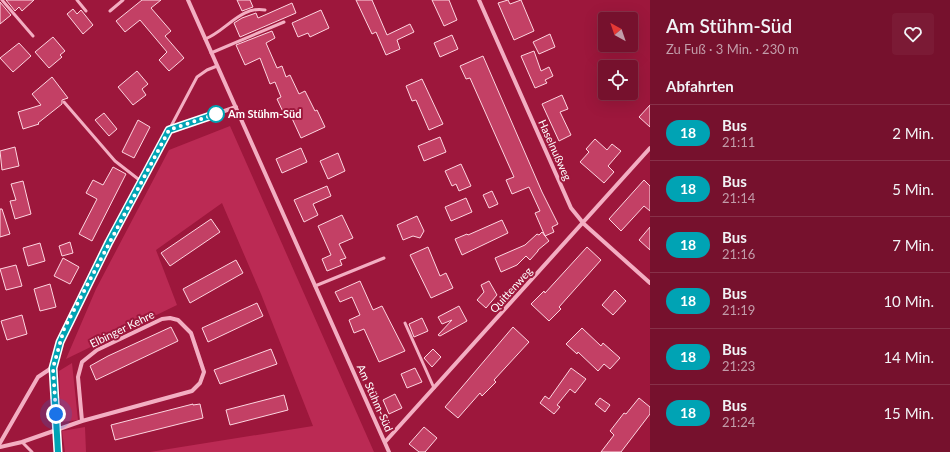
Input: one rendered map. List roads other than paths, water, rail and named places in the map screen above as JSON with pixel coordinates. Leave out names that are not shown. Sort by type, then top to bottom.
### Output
[{"type":"street","name":"Am Stühm-Süd","points":[[188,0],[389,452]]},
{"type":"street","name":"Haselnußweg","points":[[479,0],[571,208],[584,224],[650,283]]},
{"type":"street","points":[[58,452],[53,368],[64,329],[169,130],[236,107]]},
{"type":"street","name":"Quittenweg","points":[[385,442],[584,224],[650,148]]},
{"type":"street","name":"Elbinger Kehre","points":[[0,447],[22,442],[82,421],[185,395],[196,389],[202,379],[203,369],[188,330],[174,319],[162,319],[97,350],[86,358],[80,366],[78,377],[82,421]]},
{"type":"street","points":[[0,443],[38,377],[53,368]]},
{"type":"lane","points":[[2,0],[33,36]]},
{"type":"lane","points":[[77,0],[86,11]]},
{"type":"lane","points":[[110,11],[123,0]]},
{"type":"lane","points":[[205,39],[220,32],[231,20],[259,8],[265,10]]},
{"type":"lane","points":[[211,53],[284,22]]},
{"type":"lane","points":[[169,130],[197,77],[207,70],[217,66]]},
{"type":"lane","points":[[64,102],[115,161],[142,182]]},
{"type":"lane","points":[[316,286],[384,258]]},
{"type":"lane","points":[[405,323],[434,388]]},
{"type":"lane","points":[[22,442],[32,452]]},
{"type":"place","name":"Am Stühm-Süd","points":[[216,114]]}]
